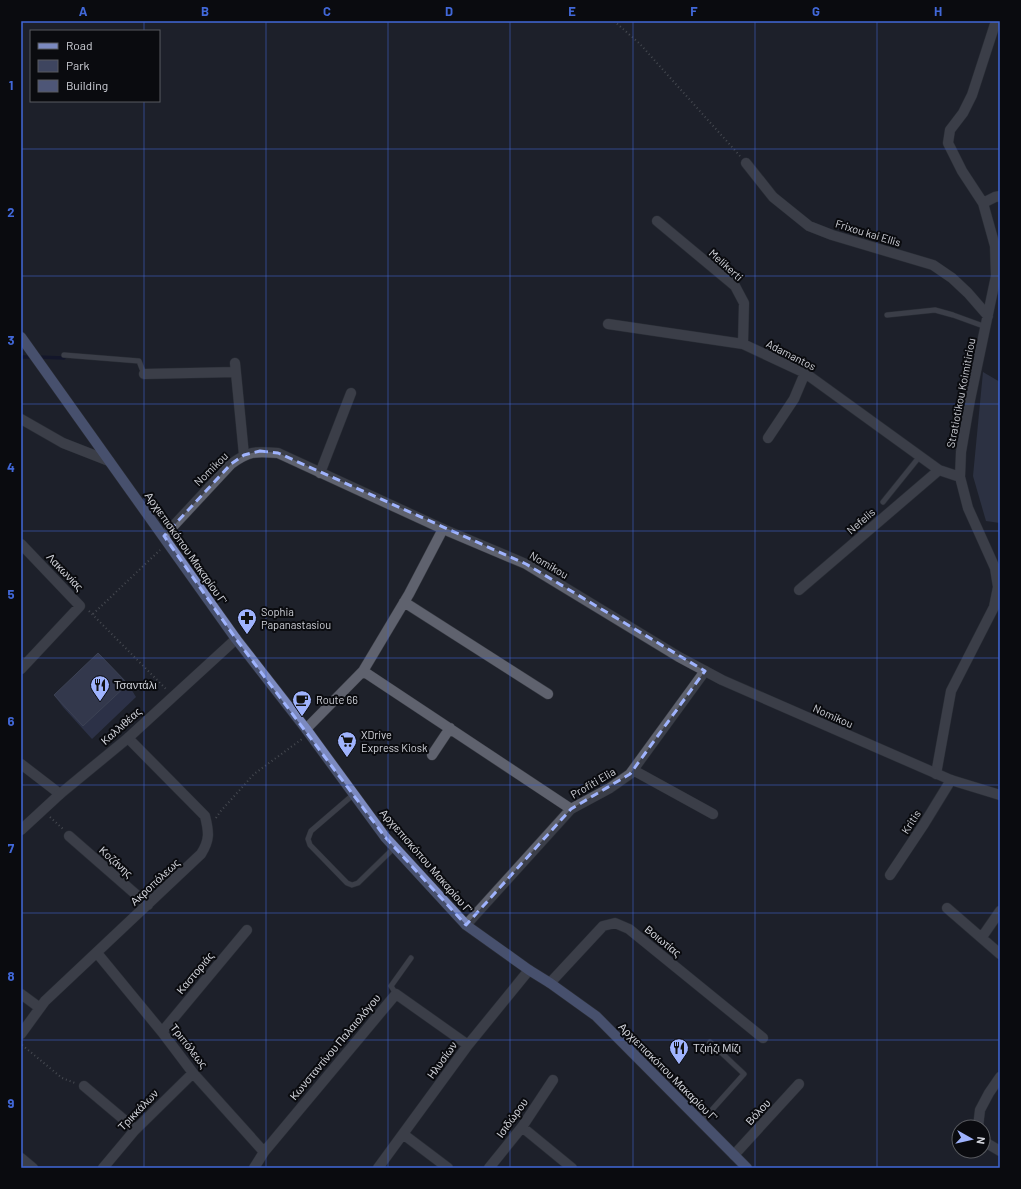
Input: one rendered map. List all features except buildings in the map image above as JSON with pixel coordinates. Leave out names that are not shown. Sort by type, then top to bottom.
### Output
[{"type":"main road","name":"Αρχιεπισκόπου Μακαρίου Γ'","points":[[21,337],[166,539],[236,640],[308,731],[385,837],[466,925],[596,1016],[747,1168]]},
{"type":"street","name":"Stratiotikou Koimitiriou","points":[[936,774],[951,691],[994,607],[998,587],[995,568],[968,508],[960,476],[961,452],[970,400],[996,276],[995,246],[983,204],[962,171],[948,143],[950,130],[963,113],[972,95],[996,21]]},
{"type":"street","name":"Frixou kai Ellis","points":[[746,163],[773,197],[809,226],[832,235],[933,265],[952,278],[968,293],[988,316]]},
{"type":"street","points":[[983,204],[995,197],[1000,196]]},
{"type":"street","name":"Melikerti","points":[[656,221],[735,286],[744,303],[743,344]]},
{"type":"street","name":"Adamantos","points":[[608,324],[743,344],[805,373],[939,470],[960,476]]},
{"type":"street","points":[[144,374],[235,367],[244,455]]},
{"type":"street","points":[[768,438],[794,399],[805,373]]},
{"type":"street","points":[[320,473],[351,393]]},
{"type":"street","points":[[21,419],[64,444],[109,461]]},
{"type":"street","name":"Nomikou","points":[[166,539],[231,464],[244,455],[260,452],[278,453],[443,529],[526,564],[722,680],[936,774],[1000,796]]},
{"type":"street","name":"Nefelis","points":[[799,590],[939,470]]},
{"type":"street","points":[[308,731],[364,671],[404,602],[443,529]]},
{"type":"street","name":"Λακωνίας","points":[[21,544],[80,606],[21,669]]},
{"type":"street","points":[[404,602],[548,694]]},
{"type":"street","name":"Καλλιθέας","points":[[21,830],[60,794],[128,738],[236,640]]},
{"type":"street","points":[[364,671],[572,809]]},
{"type":"street","name":"Profiti Elia","points":[[466,925],[572,809],[610,788],[630,774],[705,671]]},
{"type":"street","points":[[432,755],[450,728]]},
{"type":"street","points":[[128,738],[205,816],[209,830]]},
{"type":"street","points":[[21,764],[60,794]]},
{"type":"street","points":[[633,770],[713,814]]},
{"type":"street","name":"Kritis","points":[[890,875],[951,780]]},
{"type":"street","name":"Ακροπόλεως","points":[[21,1034],[45,1001],[148,906],[201,854],[207,844],[209,830]]},
{"type":"street","name":"Κοζάνης","points":[[69,836],[148,906]]},
{"type":"street","points":[[947,908],[1000,954]]},
{"type":"street","points":[[982,937],[1000,911]]},
{"type":"street","name":"Βοιωτίας","points":[[550,983],[604,926],[615,923],[628,928],[763,1038]]},
{"type":"street","name":"Καστοριάς","points":[[162,1032],[246,930]]},
{"type":"street","name":"Τριπόλεως","points":[[97,954],[162,1032],[193,1073],[264,1152]]},
{"type":"street","name":"Ηλυσίων","points":[[378,1168],[468,1045],[529,970]]},
{"type":"street","points":[[21,994],[40,1008]]},
{"type":"street","name":"Κωνσταντίνου Παλαιολόγου","points":[[254,1168],[264,1152],[396,994],[468,1045]]},
{"type":"street","name":"Τρικκάλων","points":[[103,1168],[135,1129],[193,1073]]},
{"type":"street","points":[[979,1119],[980,1110],[989,1092],[1000,1077]]},
{"type":"street","name":"Ισιδώρου","points":[[489,1168],[522,1127],[553,1080]]},
{"type":"street","name":"Βόλου","points":[[734,1155],[799,1084]]},
{"type":"street","points":[[84,1086],[135,1129]]},
{"type":"street","points":[[522,1127],[572,1168]]},
{"type":"street","points":[[403,1134],[448,1168]]},
{"type":"street","points":[[991,1145],[1000,1150]]},
{"type":"street","points":[[21,1158],[33,1168]]},
{"type":"lane","points":[[887,315],[935,310],[986,327]]},
{"type":"lane","points":[[64,355],[139,362],[144,374]]},
{"type":"lane","points":[[883,502],[920,456]]},
{"type":"lane","points":[[354,794],[311,831],[308,839],[310,845],[347,884],[352,885],[358,882],[395,847]]},
{"type":"lane","points":[[396,994],[391,986],[411,958]]},
{"type":"lane","points":[[701,1122],[744,1074],[710,1042]]},
{"type":"path","points":[[614,21],[640,44],[746,163]]},
{"type":"path","points":[[93,614],[166,539]]},
{"type":"path","points":[[80,606],[93,614],[173,696]]},
{"type":"path","points":[[209,830],[220,812],[254,774],[308,731]]},
{"type":"path","points":[[43,811],[69,836]]},
{"type":"path","points":[[21,1044],[62,1078],[84,1086]]},
{"type":"highlighted area","points":[[260,451],[278,453],[526,564],[705,671],[630,774],[571,809],[466,925],[385,837],[236,639],[164,536],[231,464],[244,455]]},
{"type":"green space","points":[[983,372],[1000,382],[1000,523],[986,521],[973,476]]},
{"type":"waterway","points":[[21,357],[32,357]]},
{"type":"waterway","points":[[38,357],[64,358]]},
{"type":"place","name":"Sophia Papanastasiou","points":[[247,635]]},
{"type":"place","name":"Τσαντάλι","points":[[100,702]]},
{"type":"place","name":"Route 66","points":[[302,717]]},
{"type":"place","name":"XDrive Express Kiosk","points":[[347,758]]},
{"type":"place","name":"Τζιήζι Μίζι","points":[[679,1065]]}]
